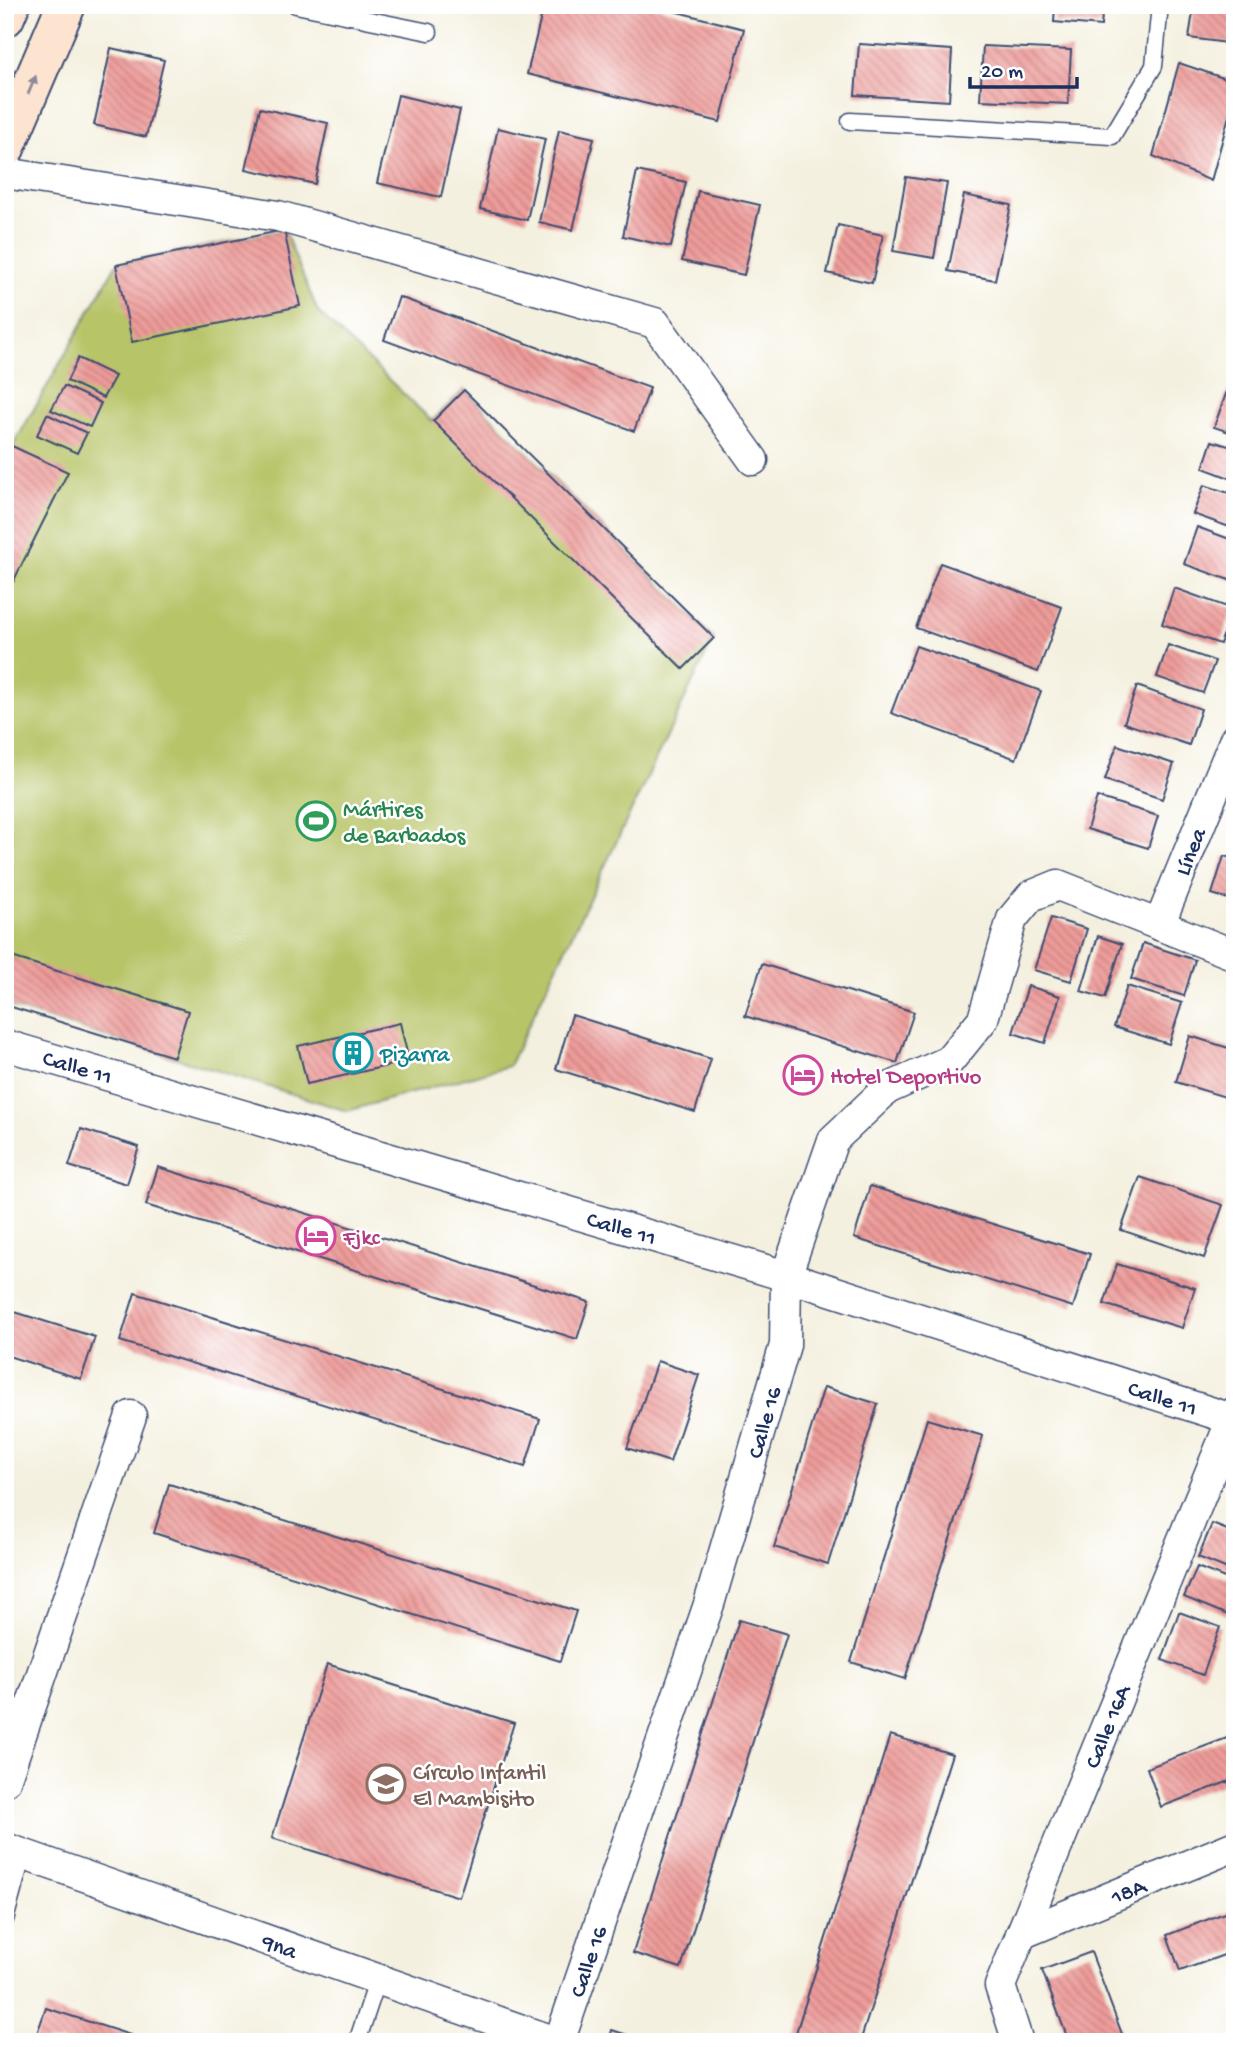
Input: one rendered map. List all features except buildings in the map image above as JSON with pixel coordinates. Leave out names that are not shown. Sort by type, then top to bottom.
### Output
[{"type":"main road","points":[[5,17],[10,5]]},
{"type":"main road","points":[[5,148],[66,5]]},
{"type":"street","points":[[5,173],[278,216],[655,323],[753,460]]},
{"type":"street","name":"Línea","points":[[1159,925],[1235,738]]},
{"type":"street","name":"Calle 16","points":[[557,2042],[709,1604],[785,1345],[786,1276],[834,1140],[887,1089],[949,1061],[983,1019],[1012,919],[1031,896],[1058,885],[1159,925]]},
{"type":"street","points":[[1159,925],[1235,955]]},
{"type":"street","name":"Calle 11","points":[[5,1045],[786,1276],[1234,1417]]},
{"type":"street","points":[[5,1781],[131,1416]]},
{"type":"street","name":"Calle 16A","points":[[1018,2042],[1000,1986],[1234,1417]]},
{"type":"street","name":"18A","points":[[1021,1934],[1235,1846]]},
{"type":"street","name":"9na","points":[[14,1851],[557,2042]]},
{"type":"lane","points":[[296,5],[429,32]]},
{"type":"lane","points":[[850,121],[1112,136],[1154,66],[1160,5]]},
{"type":"lane","points":[[5,1920],[14,1851]]},
{"type":"lane","points":[[357,2042],[378,1979]]},
{"type":"green space","name":"Mártires de Barbados","points":[[284,230],[318,312],[432,421],[464,390],[714,638],[509,1066],[347,1111],[5,1005],[5,460],[116,265]]},
{"type":"place","name":"Mártires de Barbados","points":[[316,821]]},
{"type":"place","name":"Pizarra","points":[[353,1053]]},
{"type":"place","name":"Hotel Deportivo","points":[[803,1075]]},
{"type":"place","name":"Fjkc","points":[[316,1236]]},
{"type":"place","name":"Círculo Infantil El Mambisito","points":[[386,1784]]}]
